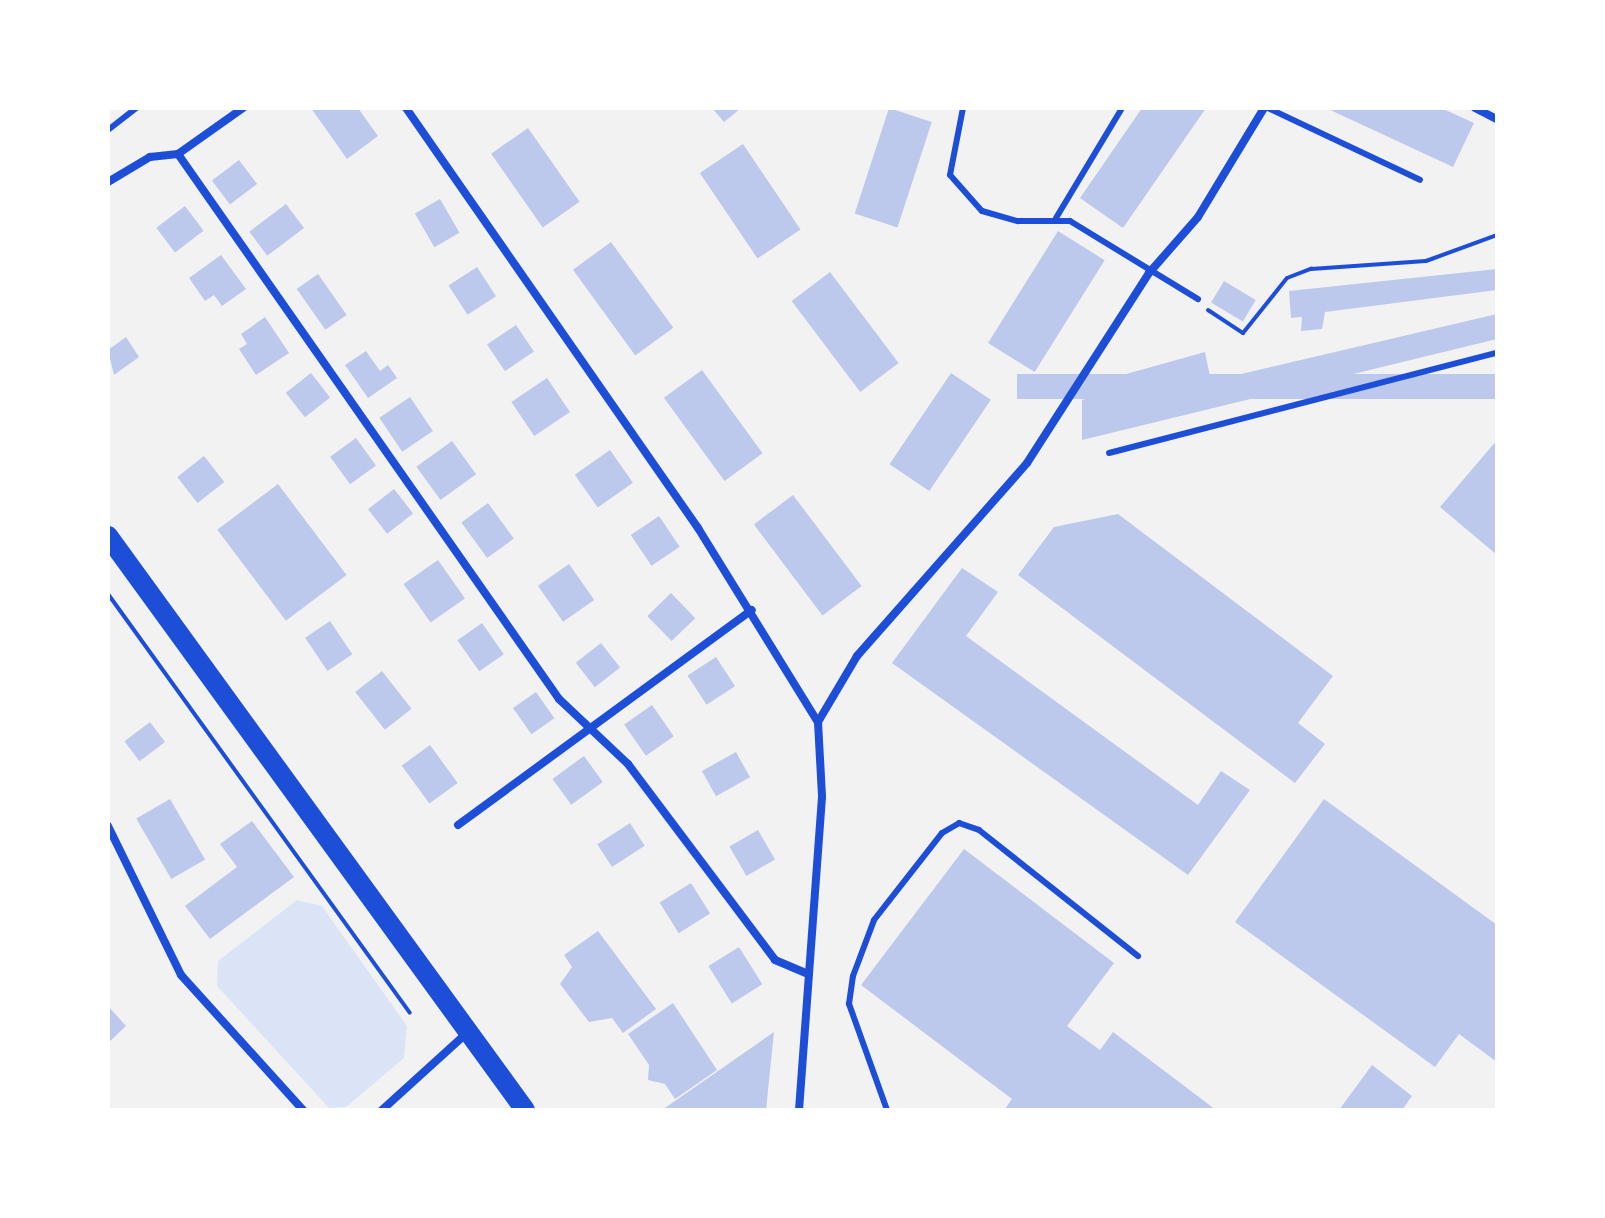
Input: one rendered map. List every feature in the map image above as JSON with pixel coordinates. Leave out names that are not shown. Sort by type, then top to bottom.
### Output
[{"type":"main road","points":[[108,536],[525,1110]]},
{"type":"street","points":[[108,182],[150,157],[178,154],[243,108]]},
{"type":"street","points":[[406,108],[752,610],[818,722],[822,797],[806,973],[799,1110]]},
{"type":"street","points":[[818,722],[857,656],[1027,463],[1149,273],[1198,217],[1266,108]]},
{"type":"street","points":[[1475,108],[1497,119]]},
{"type":"street","points":[[178,154],[559,699],[596,727],[775,960],[806,973]]},
{"type":"street","points":[[458,825],[752,610]]},
{"type":"street","points":[[108,826],[181,975],[303,1110]]},
{"type":"street","points":[[382,1110],[468,1031]]},
{"type":"lane","points":[[108,130],[136,108]]},
{"type":"lane","points":[[963,108],[951,156],[958,191],[982,211],[1018,221],[1056,218],[1099,236],[1149,273],[1198,299]]},
{"type":"lane","points":[[1056,218],[1122,108]]},
{"type":"lane","points":[[1266,108],[1420,180]]},
{"type":"lane","points":[[1109,453],[1497,353]]},
{"type":"lane","points":[[887,1110],[849,1004],[853,976],[874,920],[942,833],[959,823],[979,830],[1138,956]]},
{"type":"path","points":[[1198,299],[1243,333],[1287,278],[1299,274],[1426,261],[1497,235]]},
{"type":"path","points":[[108,594],[410,1013]]},
{"type":"shaded area","points":[[297,900],[322,906],[407,1026],[404,1058],[346,1107],[329,1108],[217,986],[218,961]]},
{"type":"building","points":[[311,108],[358,108],[378,136],[347,159]]},
{"type":"building","points":[[712,108],[741,108],[724,122]]},
{"type":"building","points":[[889,108],[932,122],[897,227],[855,214]]},
{"type":"building","points":[[1142,108],[1206,108],[1123,228],[1080,198]]},
{"type":"building","points":[[1326,108],[1441,108],[1474,123],[1453,167]]},
{"type":"building","points":[[528,128],[580,202],[543,228],[491,154]]},
{"type":"building","points":[[743,144],[801,229],[757,258],[700,173]]},
{"type":"building","points":[[239,160],[257,184],[230,204],[212,180]]},
{"type":"building","points":[[440,199],[460,233],[434,247],[415,214]]},
{"type":"building","points":[[286,204],[304,228],[267,256],[249,232]]},
{"type":"building","points":[[185,206],[204,231],[175,252],[156,228]]},
{"type":"building","points":[[1058,231],[1105,260],[1035,372],[988,343]]},
{"type":"building","points":[[611,242],[673,328],[635,355],[573,270]]},
{"type":"building","points":[[221,255],[246,289],[222,306],[214,295],[205,301],[189,278]]},
{"type":"building","points":[[477,267],[496,296],[468,315],[448,286]]},
{"type":"building","points":[[1497,269],[1497,290],[1325,312],[1322,329],[1301,331],[1302,317],[1291,318],[1289,291]]},
{"type":"building","points":[[830,272],[899,363],[860,392],[792,301]]},
{"type":"building","points":[[318,274],[347,315],[325,330],[297,289]]},
{"type":"building","points":[[1224,281],[1256,300],[1243,321],[1211,302]]},
{"type":"building","points":[[1497,314],[1497,339],[1082,440],[1082,400],[1121,388],[1119,376],[1205,352],[1211,381]]},
{"type":"building","points":[[265,317],[289,353],[256,375],[239,349],[247,344],[241,334]]},
{"type":"building","points":[[516,325],[534,352],[505,371],[487,345]]},
{"type":"building","points":[[126,337],[139,357],[114,375],[108,350]]},
{"type":"building","points":[[366,351],[380,371],[388,365],[397,378],[368,398],[345,365]]},
{"type":"building","points":[[702,370],[763,453],[725,481],[664,398]]},
{"type":"building","points":[[311,373],[330,397],[305,417],[286,393]]},
{"type":"building","points":[[951,373],[991,400],[929,491],[889,464]]},
{"type":"building","points":[[1017,374],[1497,374],[1497,399],[1017,399]]},
{"type":"building","points":[[547,378],[570,412],[534,436],[511,402]]},
{"type":"building","points":[[410,397],[433,431],[402,452],[379,418]]},
{"type":"building","points":[[356,438],[376,466],[350,484],[330,457]]},
{"type":"building","points":[[1497,440],[1497,555],[1440,507]]},
{"type":"building","points":[[452,441],[476,474],[441,500],[416,467]]},
{"type":"building","points":[[610,450],[633,483],[598,507],[575,475]]},
{"type":"building","points":[[204,456],[224,482],[198,503],[177,477]]},
{"type":"building","points":[[278,484],[347,575],[286,621],[217,530]]},
{"type":"building","points":[[394,489],[413,513],[387,534],[368,509]]},
{"type":"building","points":[[793,495],[862,586],[822,616],[754,524]]},
{"type":"building","points":[[488,503],[514,539],[487,558],[461,522]]},
{"type":"building","points":[[1118,514],[1333,676],[1298,723],[1325,744],[1295,783],[1018,575],[1054,527]]},
{"type":"building","points":[[659,516],[680,547],[652,566],[631,535]]},
{"type":"building","points":[[438,560],[465,599],[431,623],[404,584]]},
{"type":"building","points":[[569,564],[594,600],[563,622],[538,586]]},
{"type":"building","points":[[962,568],[998,592],[966,636],[1198,805],[1221,771],[1250,790],[1188,875],[892,663]]},
{"type":"building","points":[[671,593],[695,618],[672,641],[647,616]]},
{"type":"building","points":[[330,621],[352,654],[327,671],[305,638]]},
{"type":"building","points":[[482,623],[504,654],[479,671],[457,640]]},
{"type":"building","points":[[601,643],[620,667],[595,687],[576,663]]},
{"type":"building","points":[[716,657],[735,686],[707,705],[687,676]]},
{"type":"building","points":[[382,671],[412,709],[385,730],[355,692]]},
{"type":"building","points":[[536,692],[554,718],[531,734],[513,708]]},
{"type":"building","points":[[652,705],[674,736],[646,756],[624,725]]},
{"type":"building","points":[[150,722],[165,742],[139,761],[124,741]]},
{"type":"building","points":[[430,745],[458,783],[429,804],[402,766]]},
{"type":"building","points":[[736,752],[750,777],[716,796],[702,771]]},
{"type":"building","points":[[584,756],[603,782],[571,805],[552,779]]},
{"type":"building","points":[[170,799],[205,860],[171,879],[136,818]]},
{"type":"building","points":[[1324,799],[1497,925],[1497,1062],[1459,1034],[1435,1067],[1235,922]]},
{"type":"building","points":[[252,821],[294,877],[210,939],[185,906],[237,867],[220,844]]},
{"type":"building","points":[[630,823],[645,846],[612,867],[597,844]]},
{"type":"building","points":[[758,830],[775,859],[746,876],[729,846]]},
{"type":"building","points":[[964,849],[1114,963],[1067,1026],[1100,1050],[1113,1032],[1216,1110],[1004,1110],[1012,1099],[861,985]]},
{"type":"building","points":[[691,883],[710,914],[679,933],[660,903]]},
{"type":"building","points":[[598,931],[656,1009],[623,1033],[612,1018],[589,1022],[560,984],[572,967],[564,955]]},
{"type":"building","points":[[739,947],[762,984],[732,1003],[708,966]]},
{"type":"building","points":[[673,1003],[717,1070],[675,1099],[665,1084],[648,1080],[649,1065],[628,1034]]},
{"type":"building","points":[[108,1006],[126,1026],[108,1043]]},
{"type":"building","points":[[774,1032],[766,1110],[662,1110]]},
{"type":"building","points":[[1372,1065],[1412,1096],[1402,1110],[1339,1110]]}]
